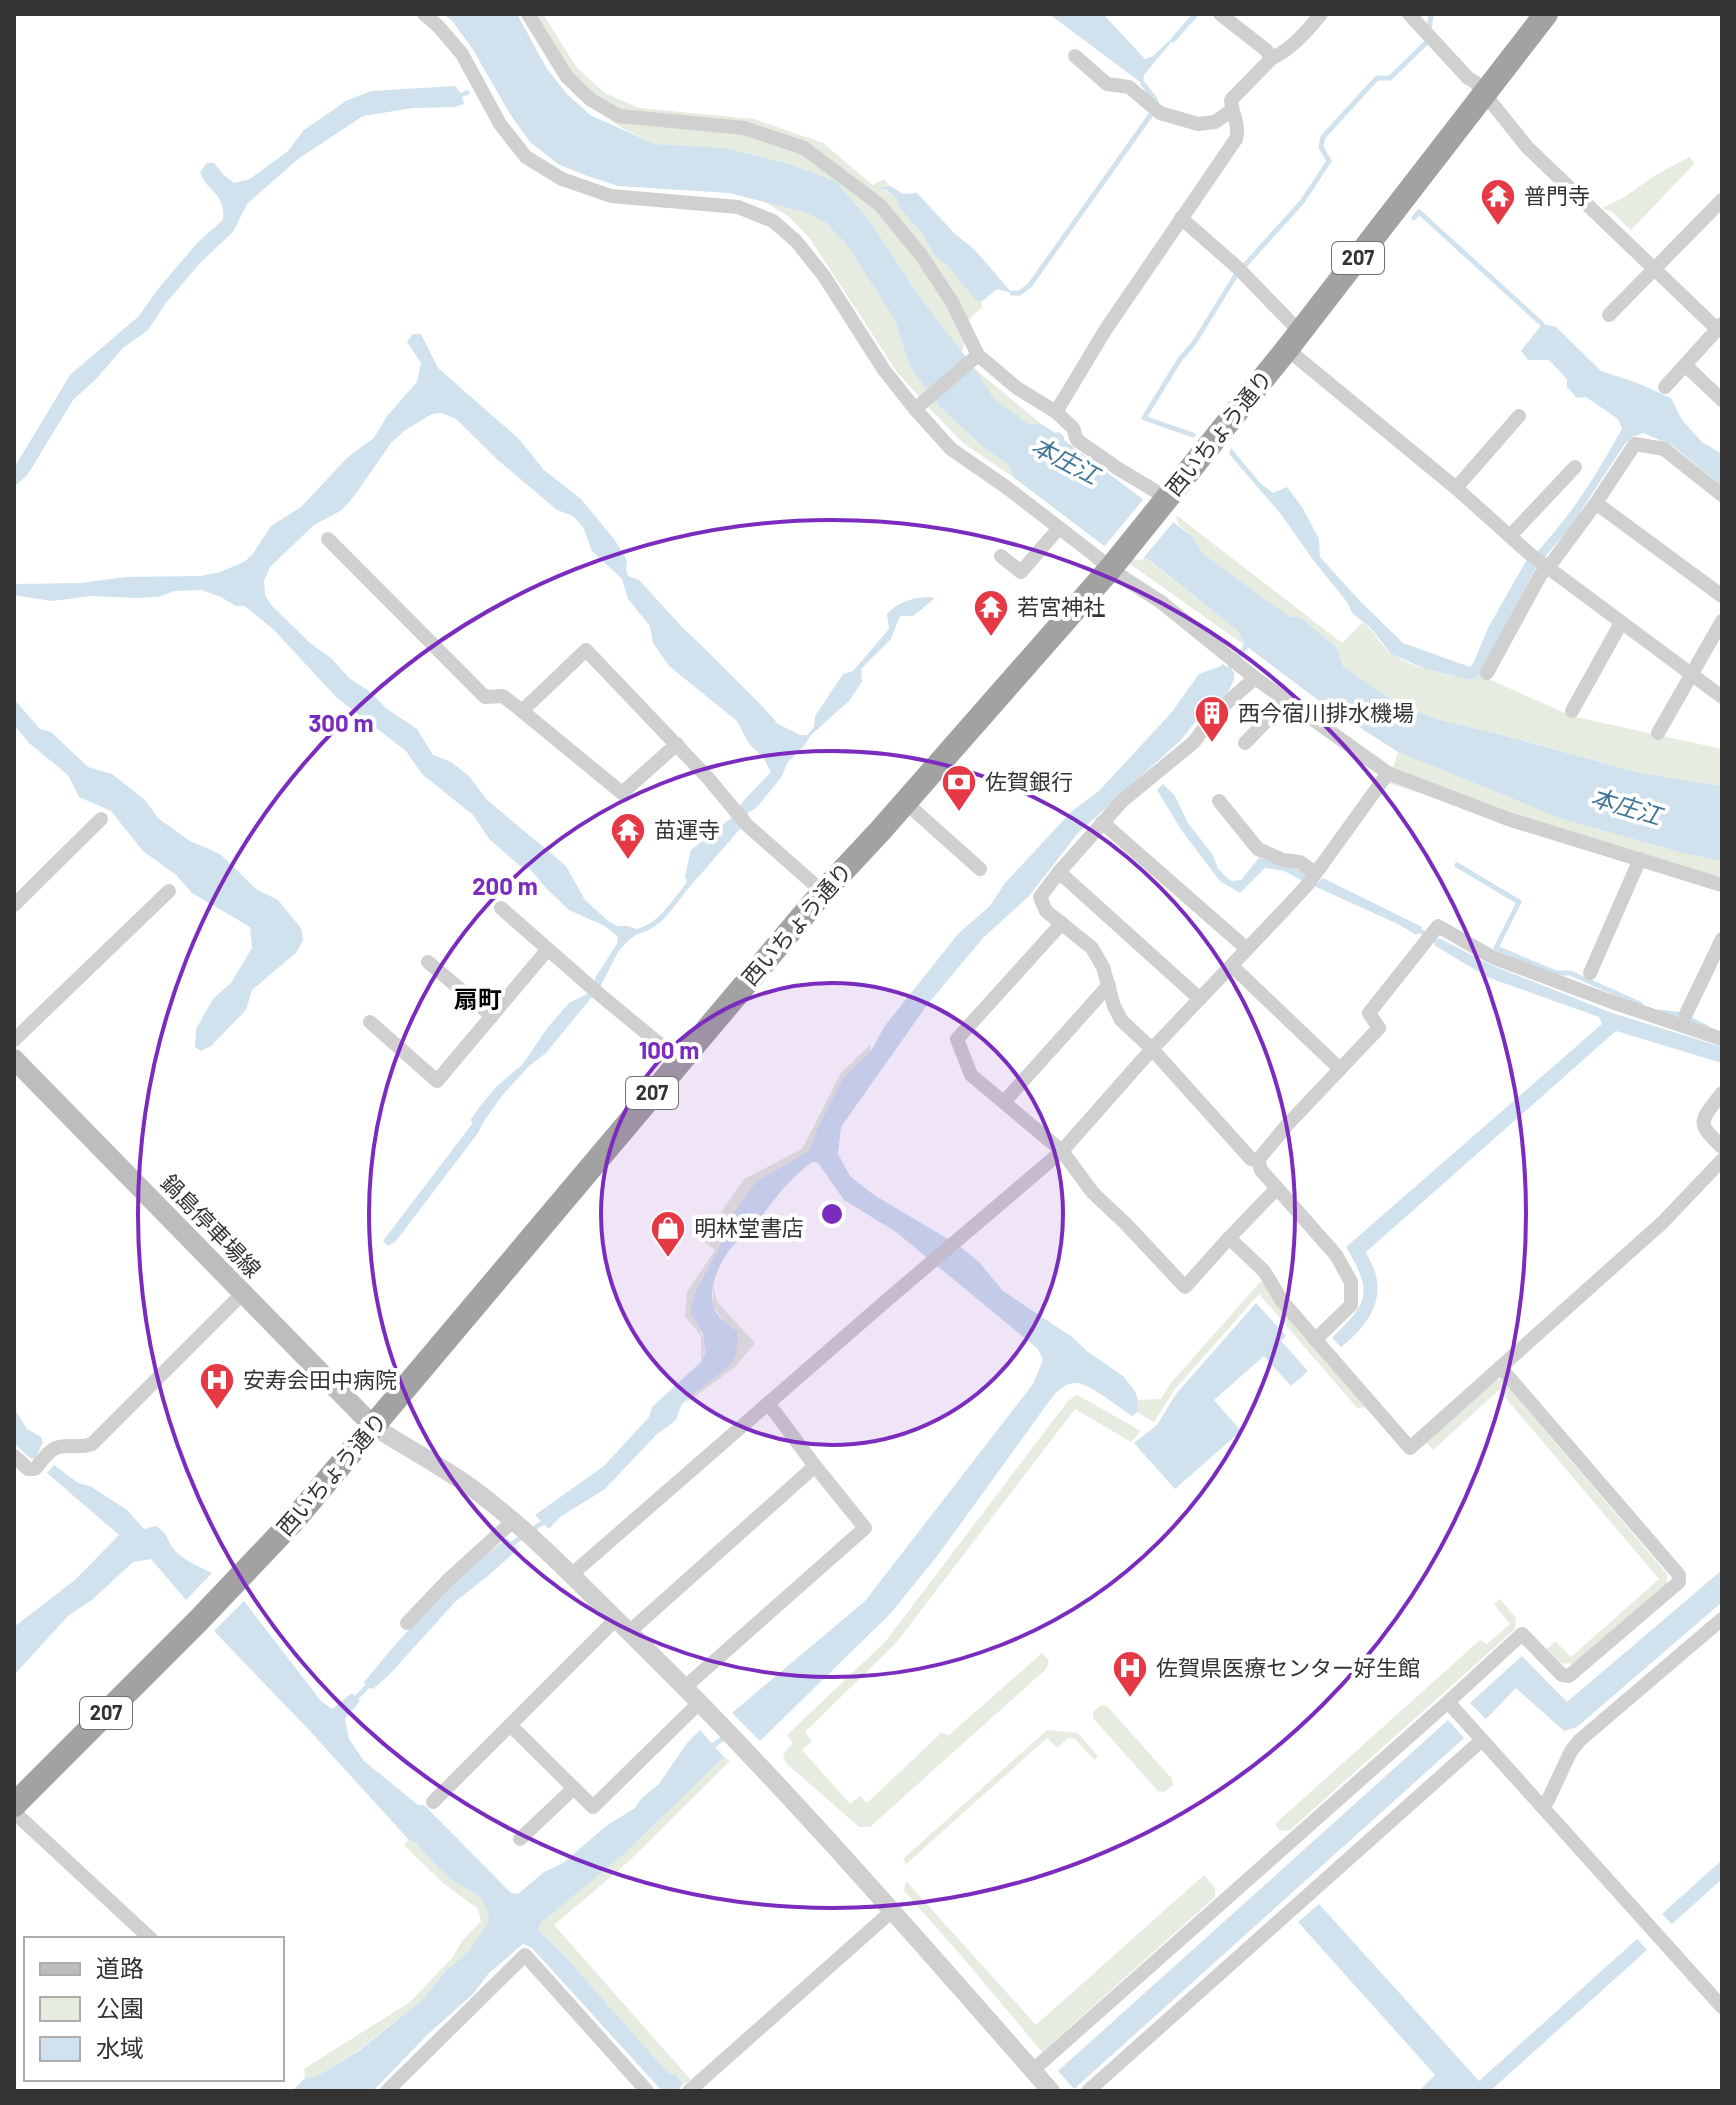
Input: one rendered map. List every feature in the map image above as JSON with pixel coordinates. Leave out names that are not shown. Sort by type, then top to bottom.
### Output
[{"type":"highway","name":"西いちょう通り","points":[[14,1805],[285,1530],[823,892],[1110,569],[1294,341],[1546,14]]},
{"type":"main road","name":"鍋島停車場線","points":[[14,1059],[374,1427]]},
{"type":"street","points":[[424,14],[462,54],[500,124],[526,157],[562,179],[611,196],[738,207],[773,221],[796,241],[824,276],[884,370],[951,449],[1006,487],[1110,569],[1161,602],[1286,701],[1388,773],[1508,819],[1722,885]]},
{"type":"street","points":[[528,14],[567,77],[591,100],[619,116],[744,128],[804,148],[880,205],[921,255],[952,302],[978,355],[1017,388],[1056,412],[1073,428],[1077,440],[1167,498]]},
{"type":"street","points":[[1056,412],[1106,329],[1236,139],[1239,129],[1231,100],[1272,58],[1292,46],[1321,14]]},
{"type":"street","points":[[1409,14],[1475,82],[1527,147],[1654,269],[1720,326],[1665,387]]},
{"type":"street","points":[[1221,15],[1272,58]]},
{"type":"street","points":[[1075,56],[1107,84],[1129,87],[1156,110],[1198,124],[1215,122],[1232,110]]},
{"type":"street","points":[[1609,315],[1722,200]]},
{"type":"street","points":[[1181,218],[1241,270],[1294,341],[1510,536],[1722,697]]},
{"type":"street","points":[[915,409],[978,355]]},
{"type":"street","points":[[1685,365],[1722,400]]},
{"type":"street","points":[[1456,488],[1519,416]]},
{"type":"street","points":[[1487,673],[1541,574],[1541,562],[1596,503],[1635,444],[1664,449],[1722,495]]},
{"type":"street","points":[[1510,536],[1575,467]]},
{"type":"street","points":[[1596,503],[1722,596]]},
{"type":"street","points":[[1001,556],[1021,572],[1059,528]]},
{"type":"street","points":[[328,539],[485,697],[503,696],[622,793],[677,744]]},
{"type":"street","points":[[1658,733],[1722,621]]},
{"type":"street","points":[[1572,711],[1621,623]]},
{"type":"street","points":[[522,711],[586,650],[677,744],[747,825],[823,892]]},
{"type":"street","points":[[1250,674],[1194,742],[1122,801],[1102,822],[1040,897],[1046,911],[1092,948],[1103,967],[1121,1020],[1152,1049],[1251,1159],[1258,1160]]},
{"type":"street","points":[[1245,743],[1286,701]]},
{"type":"street","points":[[571,1575],[1062,1151],[1311,878],[1388,773]]},
{"type":"street","points":[[1219,801],[1258,849],[1283,860],[1300,862],[1311,878]]},
{"type":"street","points":[[905,802],[980,869]]},
{"type":"street","points":[[14,905],[101,819]]},
{"type":"street","points":[[1102,822],[1247,949]]},
{"type":"street","points":[[1590,973],[1640,859]]},
{"type":"street","points":[[1059,872],[1200,999]]},
{"type":"street","points":[[14,1040],[169,891]]},
{"type":"street","points":[[501,908],[679,1060]]},
{"type":"street","points":[[1062,923],[957,1039],[971,1075],[1062,1151],[1093,1193],[1185,1287],[1277,1188]]},
{"type":"street","points":[[1258,1160],[1379,1028],[1369,1013],[1438,926],[1492,957],[1722,1039]]},
{"type":"street","points":[[1686,1014],[1722,939]]},
{"type":"street","points":[[370,1022],[437,1081],[548,949]]},
{"type":"street","points":[[428,962],[492,1016]]},
{"type":"street","points":[[1232,966],[1340,1069]]},
{"type":"street","points":[[1004,1102],[1109,985]]},
{"type":"street","points":[[1722,1093],[1702,1124],[1722,1147]]},
{"type":"street","points":[[1258,1160],[1261,1170],[1336,1255],[1351,1282],[1351,1305],[1315,1340]]},
{"type":"street","points":[[1229,1238],[1264,1271],[1282,1301],[1410,1448],[1663,1222],[1722,1160]]},
{"type":"street","points":[[14,1456],[28,1469],[35,1469],[60,1447],[81,1448],[92,1444],[243,1293]]},
{"type":"street","points":[[1033,2070],[1522,1634],[1562,1675],[1569,1676],[1679,1582],[1679,1575],[1500,1367]]},
{"type":"street","points":[[685,1687],[865,1528],[768,1403]]},
{"type":"street","points":[[374,1427],[471,1487],[571,1575],[718,1720],[1051,2091]]},
{"type":"street","points":[[433,1802],[510,1725],[622,1626],[815,1466]]},
{"type":"street","points":[[407,1623],[448,1580],[513,1521]]},
{"type":"street","points":[[1543,1805],[1580,1740],[1722,1619]]},
{"type":"street","points":[[510,1725],[593,1807],[700,1702]]},
{"type":"street","points":[[1448,1702],[1722,2007]]},
{"type":"street","points":[[1088,2091],[1482,1740]]},
{"type":"street","points":[[520,1839],[574,1788]]},
{"type":"street","points":[[14,1812],[149,1937]]},
{"type":"street","points":[[689,2091],[892,1911]]},
{"type":"street","points":[[387,2091],[525,1955],[647,2091]]},
{"type":"green space","points":[[521,14],[543,14],[577,68],[605,93],[639,108],[754,119],[823,143],[873,185],[884,179],[890,186],[881,188],[896,198],[900,209],[920,231],[935,256],[946,264],[974,299],[981,302],[982,307],[969,319],[962,354],[872,224],[837,182],[790,164],[726,148],[655,144],[622,128],[578,98],[556,73]]},
{"type":"green space","points":[[1689,157],[1695,163],[1631,230],[1611,211],[1602,208],[1623,198]]},
{"type":"green space","points":[[761,200],[804,212],[826,223],[846,244],[895,320],[910,367],[940,407],[984,448],[1008,464],[1013,477],[963,443],[932,411],[897,372],[809,237],[788,216]]},
{"type":"green space","points":[[975,369],[1040,423],[1030,425],[993,399]]},
{"type":"green space","points":[[1176,515],[1342,643],[1363,622],[1388,652],[1420,667],[1471,680],[1480,675],[1571,716],[1722,749],[1722,786],[1640,773],[1444,721],[1401,706],[1343,666],[1337,648],[1300,618],[1291,618],[1202,553],[1193,537],[1178,524]]},
{"type":"green space","points":[[1103,545],[1148,560],[1237,630],[1246,646]]},
{"type":"green space","points":[[1398,752],[1562,819],[1722,861],[1722,889],[1388,783]]},
{"type":"green space","points":[[870,1045],[871,1051],[843,1078],[809,1152],[756,1182],[727,1228],[698,1286],[692,1316],[701,1332],[704,1343],[701,1362],[701,1336],[685,1316],[687,1292],[715,1250],[702,1240],[744,1179],[802,1149],[841,1073]]},
{"type":"green space","points":[[1261,1281],[1367,1407],[1357,1408],[1259,1294],[1175,1389],[1154,1422],[1137,1412],[1138,1400],[1161,1399],[1170,1384]]},
{"type":"green space","points":[[713,1286],[717,1302],[755,1343],[735,1367],[686,1403],[687,1399],[726,1369],[725,1323],[713,1306]]},
{"type":"green space","points":[[1495,1379],[1502,1380],[1667,1574],[1667,1585],[1574,1664],[1561,1663],[1547,1649],[1555,1641],[1571,1657],[1659,1579],[1499,1390],[1433,1450],[1426,1442]]},
{"type":"green space","points":[[1077,1395],[1141,1431],[1131,1442],[1075,1409],[896,1643],[805,1732],[812,1741],[802,1750],[850,1804],[860,1796],[867,1803],[941,1733],[949,1735],[1042,1653],[1049,1661],[1046,1669],[870,1827],[859,1827],[786,1763],[783,1754],[793,1743],[787,1735],[885,1642],[1068,1401]]},
{"type":"green space","points":[[1500,1599],[1516,1618],[1515,1629],[1290,1830],[1280,1831],[1275,1824],[1480,1640],[1487,1644],[1510,1624],[1494,1604]]},
{"type":"green space","points":[[1102,1705],[1107,1706],[1172,1779],[1173,1785],[1164,1792],[1158,1791],[1093,1718],[1093,1712]]},
{"type":"green space","points":[[1047,1730],[1078,1733],[1098,1756],[1094,1760],[1075,1739],[1068,1738],[1057,1748],[1047,1738],[905,1865],[904,1858]]},
{"type":"green space","points":[[724,1757],[730,1761],[628,1862],[554,1925],[691,2080],[683,2084],[676,2075],[668,2073],[538,1930],[542,1922],[623,1855]]},
{"type":"green space","points":[[409,1840],[416,1843],[447,1876],[484,1902],[489,1921],[468,1952],[446,1971],[422,2000],[361,2048],[317,2076],[305,2078],[304,2069],[410,2002],[453,1957],[462,1941],[481,1921],[478,1909],[443,1883],[404,1845]]},
{"type":"green space","points":[[1204,1875],[1215,1888],[1215,1897],[1042,2052],[904,1891],[906,1881],[1036,2025]]},
{"type":"water","name":"本庄江","points":[[444,14],[517,14],[547,69],[567,94],[590,115],[655,144],[726,148],[790,164],[837,182],[872,224],[917,293],[994,399],[1030,425],[1040,423],[1055,433],[1059,432],[1064,440],[1193,537],[1202,553],[1290,617],[1300,617],[1337,648],[1343,666],[1401,706],[1444,721],[1640,773],[1722,786],[1722,861],[1562,819],[1398,752],[1322,703],[1246,646],[1237,630],[1149,560],[1103,545],[1013,477],[1008,464],[984,448],[940,407],[910,367],[895,320],[846,244],[826,223],[804,212],[729,193],[618,186],[558,164],[530,142],[472,48]]},
{"type":"water","points":[[1049,14],[1103,14],[1145,59],[1173,40],[1144,75],[1143,84]]},
{"type":"water","points":[[456,86],[460,93],[468,90],[470,94],[462,97],[464,104],[363,116],[298,159],[247,204],[233,232],[200,263],[148,330],[123,348],[73,400],[28,474],[14,487],[14,468],[70,375],[139,316],[198,242],[223,220],[222,204],[200,172],[207,163],[214,163],[234,183],[250,179],[288,151],[304,130],[346,101],[371,91]]},
{"type":"water","points":[[890,186],[903,194],[917,193],[955,234],[975,250],[1012,293],[997,289],[981,302],[975,300],[946,264],[935,256],[920,231],[900,209],[896,198],[879,188]]},
{"type":"water","points":[[1542,324],[1556,327],[1601,371],[1671,398],[1682,420],[1702,442],[1722,454],[1722,486],[1673,446],[1643,433],[1632,437],[1571,526],[1535,569],[1480,675],[1471,680],[1426,669],[1391,654],[1370,627],[1353,614],[1280,513],[1229,454],[1231,448],[1260,483],[1273,493],[1287,487],[1319,539],[1320,557],[1403,643],[1470,667],[1526,561],[1531,561],[1577,503],[1622,429],[1618,419],[1586,397],[1577,398],[1567,387],[1567,379],[1549,360],[1528,360],[1521,351]]},
{"type":"water","points":[[413,334],[421,334],[438,368],[519,439],[544,470],[581,499],[627,560],[628,576],[639,580],[778,724],[800,735],[807,735],[814,727],[815,716],[843,674],[853,671],[889,629],[887,614],[907,601],[925,597],[934,599],[913,616],[900,616],[891,639],[861,669],[862,682],[849,701],[811,735],[788,762],[781,778],[749,812],[740,829],[680,898],[676,897],[687,882],[685,876],[691,850],[730,819],[771,772],[763,757],[749,744],[737,721],[669,666],[653,643],[650,626],[628,599],[622,579],[592,551],[583,527],[573,516],[557,510],[499,461],[456,419],[442,413],[432,414],[404,431],[391,443],[342,510],[314,525],[270,567],[264,581],[265,595],[271,605],[349,678],[417,729],[433,755],[451,762],[469,776],[487,800],[566,866],[585,900],[608,921],[641,931],[618,952],[600,987],[546,1053],[529,1066],[501,1097],[478,1133],[396,1241],[388,1246],[383,1241],[472,1124],[471,1119],[481,1105],[497,1086],[522,1065],[569,1003],[587,994],[595,985],[595,978],[617,944],[618,937],[605,926],[569,910],[530,869],[520,866],[490,840],[473,815],[422,774],[406,751],[337,698],[274,630],[245,606],[236,606],[202,590],[174,591],[158,597],[92,596],[52,601],[14,595],[14,584],[200,576],[244,562],[271,526],[301,507],[348,457],[374,438],[387,416],[417,382],[421,363],[407,342]]},
{"type":"water","points":[[1223,664],[1234,672],[1228,692],[1199,717],[1181,740],[1078,833],[1029,896],[983,938],[927,1005],[841,1127],[838,1154],[850,1176],[874,1195],[958,1245],[979,1262],[1003,1291],[1123,1376],[1135,1391],[1137,1412],[1133,1416],[1129,1414],[1082,1384],[1069,1384],[1058,1391],[938,1555],[890,1614],[760,1741],[732,1713],[865,1601],[1033,1384],[1043,1360],[1038,1349],[896,1232],[844,1200],[818,1163],[812,1162],[789,1182],[756,1224],[736,1242],[717,1271],[713,1305],[726,1324],[738,1332],[736,1356],[726,1369],[687,1399],[676,1420],[656,1435],[605,1489],[560,1517],[549,1529],[535,1515],[604,1466],[649,1417],[652,1407],[701,1362],[705,1353],[703,1334],[692,1316],[691,1306],[718,1250],[728,1220],[756,1182],[809,1151],[843,1078],[871,1051],[884,1027],[958,934],[990,906],[1005,883],[1072,811],[1099,791],[1171,713],[1199,674]]},
{"type":"water","points":[[14,699],[40,729],[51,732],[88,767],[112,774],[145,800],[159,819],[190,841],[220,854],[256,889],[278,900],[301,928],[303,940],[296,953],[252,990],[246,1010],[211,1046],[201,1051],[195,1047],[196,1029],[213,999],[231,983],[252,948],[250,927],[192,893],[176,875],[143,851],[111,811],[79,797],[68,775],[29,743],[14,725]]},
{"type":"water","points":[[1163,784],[1175,796],[1188,823],[1213,855],[1218,869],[1231,881],[1241,880],[1259,858],[1301,871],[1306,875],[1303,881],[1284,871],[1265,868],[1240,893],[1220,881],[1182,831],[1157,790]]},
{"type":"water","points":[[1323,878],[1422,927],[1416,935],[1314,886]]},
{"type":"water","points":[[1439,938],[1491,965],[1612,1013],[1722,1047],[1722,1063],[1616,1031],[1366,1252],[1375,1273],[1377,1297],[1364,1325],[1341,1347],[1332,1338],[1360,1306],[1363,1297],[1361,1276],[1346,1247],[1602,1024],[1599,1017],[1487,977],[1434,945]]},
{"type":"water","points":[[1256,1303],[1286,1336],[1281,1341],[1308,1371],[1291,1386],[1264,1356],[1214,1400],[1241,1431],[1175,1489],[1134,1443],[1157,1425],[1176,1394]]},
{"type":"water","points":[[14,1408],[27,1429],[41,1437],[43,1442],[35,1459],[14,1443]]},
{"type":"water","points":[[54,1465],[78,1483],[90,1486],[127,1510],[144,1529],[156,1526],[180,1555],[212,1573],[186,1600],[151,1559],[133,1562],[92,1600],[69,1615],[14,1675],[14,1627],[75,1580],[119,1535],[47,1473]]},
{"type":"water","points":[[507,1538],[518,1549],[455,1602],[389,1675],[373,1689],[367,1687],[364,1682],[450,1584]]},
{"type":"water","points":[[1722,1570],[1722,1602],[1577,1727],[1564,1731],[1516,1688],[1486,1719],[1470,1703],[1522,1656],[1567,1702]]},
{"type":"water","points":[[244,1601],[321,1701],[332,1709],[352,1693],[360,1701],[345,1719],[349,1739],[364,1761],[418,1805],[424,1805],[511,1893],[518,1894],[544,1872],[563,1863],[606,1826],[635,1808],[659,1784],[687,1743],[700,1730],[724,1757],[623,1855],[542,1922],[538,1930],[668,2073],[676,2075],[683,2084],[677,2091],[662,2091],[532,1948],[523,1944],[489,1973],[473,1994],[428,2034],[373,2091],[292,2091],[305,2078],[317,2076],[361,2049],[422,2000],[446,1971],[468,1952],[489,1921],[484,1902],[447,1876],[416,1843],[409,1840],[214,1631]]},
{"type":"water","points":[[1448,1720],[1464,1738],[1074,2089],[1058,2071]]},
{"type":"water","points":[[1722,1860],[1722,1879],[1672,1924],[1662,1914]]},
{"type":"water","points":[[1319,1904],[1479,2081],[1637,1939],[1647,1950],[1490,2091],[1419,2091],[1435,2075],[1298,1922]]},
{"type":"pier","points":[[1147,495],[1176,519],[1141,561],[1103,548]]},
{"type":"waterway","points":[[1173,40],[1196,14]]},
{"type":"waterway","points":[[1429,30],[1431,14]]},
{"type":"waterway","points":[[1193,435],[1144,418],[1236,275],[1302,202],[1329,161],[1321,147],[1323,137],[1377,78],[1390,78],[1429,40]]},
{"type":"waterway","points":[[1012,293],[1020,293],[1030,285],[1157,106],[1143,84]]},
{"type":"waterway","points":[[1414,218],[1419,212],[1542,324]]},
{"type":"waterway","points":[[1226,673],[1250,645]]},
{"type":"waterway","points":[[1457,865],[1519,902],[1496,948],[1556,973],[1570,973],[1640,1004]]},
{"type":"waterway","points":[[635,932],[655,923],[681,894]]},
{"type":"waterway","points":[[1420,931],[1436,941]]},
{"type":"waterway","points":[[1660,1012],[1682,1015],[1707,1028]]},
{"type":"waterway","points":[[512,1544],[542,1523]]},
{"type":"waterway","points":[[357,1697],[367,1687]]},
{"type":"waterway","points":[[714,1745],[726,1736]]},
{"type":"place","name":"普門寺","points":[[1498,227]]},
{"type":"place","name":"若宮神社","points":[[991,638]]},
{"type":"place","name":"西今宿川排水機場","points":[[1212,744]]},
{"type":"place","name":"佐賀銀行","points":[[959,813]]},
{"type":"place","name":"苗運寺","points":[[628,861]]},
{"type":"place","name":"明林堂書店","points":[[668,1259]]},
{"type":"place","name":"安寿会田中病院","points":[[217,1411]]},
{"type":"place","name":"佐賀県医療センター好生館","points":[[1130,1699]]},
{"type":"district","name":"扇町","points":[[478,1000]]}]
